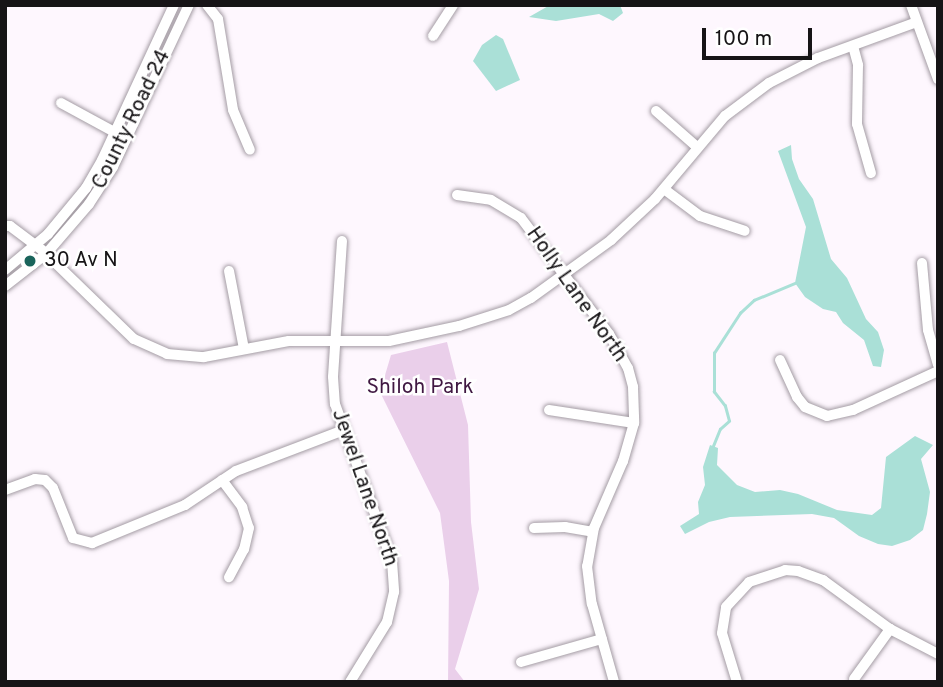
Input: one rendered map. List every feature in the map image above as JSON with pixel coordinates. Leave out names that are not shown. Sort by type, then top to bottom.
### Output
[{"type":"street","name":"County Road 24","points":[[5,270],[41,250],[86,188],[115,133],[174,5]]},
{"type":"street","name":"County Road 24","points":[[5,286],[89,204],[127,138],[189,5]]},
{"type":"street","points":[[207,5],[218,19],[233,110],[250,150]]},
{"type":"street","points":[[433,36],[453,5]]},
{"type":"street","points":[[911,5],[938,79]]},
{"type":"street","points":[[5,226],[10,226],[41,250],[120,327],[150,347],[185,357],[204,357],[289,341],[388,341],[485,320],[531,298],[626,227],[664,188],[725,116],[769,83],[818,58],[918,22]]},
{"type":"street","points":[[853,46],[858,65],[857,124],[871,173]]},
{"type":"street","points":[[61,103],[127,138]]},
{"type":"street","points":[[656,111],[697,147]]},
{"type":"street","points":[[664,188],[700,216],[745,231]]},
{"type":"street","name":"Holly Lane North","points":[[457,195],[491,200],[521,218],[620,351],[633,387],[634,423],[623,461],[592,532],[587,566],[588,585],[614,682]]},
{"type":"street","name":"Jewel Lane North","points":[[342,241],[333,391],[344,430],[392,561],[394,576],[393,600],[387,622],[350,682]]},
{"type":"street","points":[[922,263],[928,330],[938,365]]},
{"type":"street","points":[[229,271],[244,349]]},
{"type":"street","points":[[780,360],[791,387],[805,407],[827,416],[853,410],[938,371]]},
{"type":"street","points":[[549,410],[634,423]]},
{"type":"street","points":[[5,491],[35,479],[46,480],[53,488],[69,532],[79,542],[92,543],[185,505],[241,468],[344,430]]},
{"type":"street","points":[[222,480],[242,507],[249,528],[244,549],[229,577]]},
{"type":"street","points":[[534,528],[565,527],[592,532]]},
{"type":"street","points":[[737,682],[722,633],[726,607],[740,588],[759,576],[785,570],[797,571],[822,580],[890,629],[938,654]]},
{"type":"street","points":[[854,679],[890,629]]},
{"type":"street","points":[[521,662],[602,639]]},
{"type":"green space","name":"Shiloh Park","points":[[447,342],[468,425],[471,522],[479,589],[455,669],[465,682],[448,682],[449,581],[440,513],[380,392],[391,355]]},
{"type":"shaded area","points":[[550,5],[620,5],[623,13],[613,21],[599,14],[556,21],[529,17]]},
{"type":"shaded area","points":[[496,35],[503,39],[520,80],[496,91],[473,61],[482,45]]},
{"type":"shaded area","points":[[791,145],[792,159],[799,179],[813,199],[831,259],[847,278],[866,319],[878,332],[884,350],[881,367],[873,366],[864,340],[843,323],[836,312],[823,309],[805,297],[795,283],[806,227],[778,151]]},
{"type":"shaded area","points":[[915,436],[933,445],[921,459],[930,492],[927,514],[923,530],[910,540],[892,546],[878,544],[859,536],[834,518],[812,514],[730,517],[709,522],[685,534],[680,526],[699,514],[698,502],[705,485],[703,467],[710,445],[718,448],[717,465],[737,485],[755,492],[780,490],[798,494],[837,510],[872,515],[881,508],[886,457]]},
{"type":"waterway","points":[[713,446],[720,429],[729,421],[725,406],[714,392],[714,353],[740,313],[754,300],[795,283]]},
{"type":"place","name":"30 Av N","points":[[30,261]]}]
